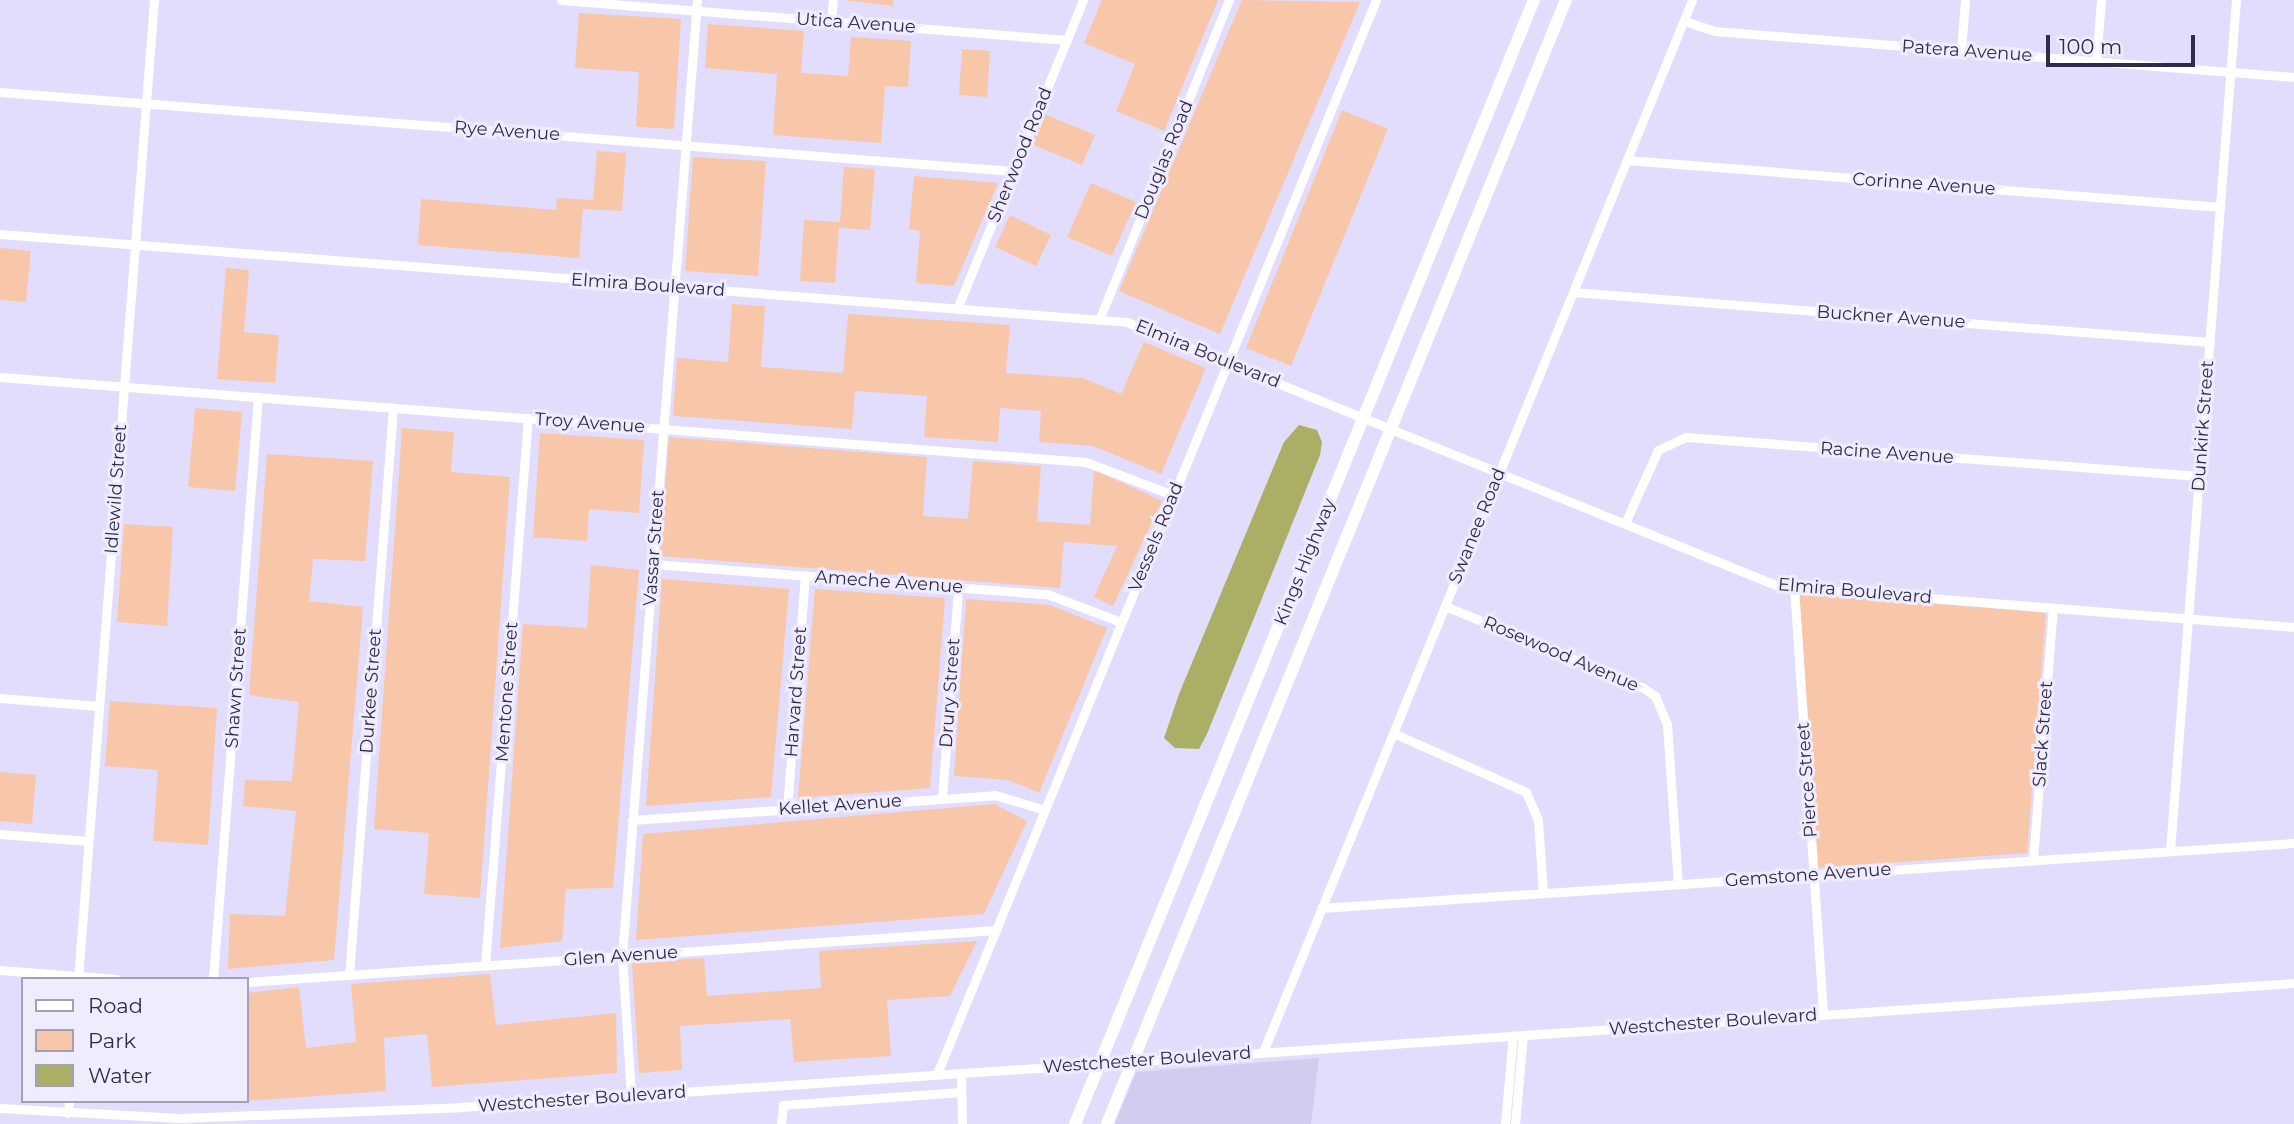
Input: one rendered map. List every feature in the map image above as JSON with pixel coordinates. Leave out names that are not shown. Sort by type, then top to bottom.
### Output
[{"type":"main road","name":"Kings Highway","points":[[1075,1124],[1534,0]]},
{"type":"main road","name":"Kings Highway","points":[[1107,1124],[1566,0]]},
{"type":"street","name":"Idlewild Street","points":[[78,977],[154,0]]},
{"type":"street","name":"Utica Avenue","points":[[561,0],[1067,40]]},
{"type":"street","name":"Vassar Street","points":[[631,1096],[622,956],[697,0]]},
{"type":"street","points":[[831,21],[832,0]]},
{"type":"street","name":"Sherwood Road","points":[[957,309],[1083,0]]},
{"type":"street","name":"Douglas Road","points":[[1098,320],[1229,0]]},
{"type":"street","name":"Vessels Road","points":[[937,1074],[1376,0]]},
{"type":"street","name":"Swanee Road","points":[[1262,1052],[1692,0]]},
{"type":"street","points":[[1961,51],[1965,0]]},
{"type":"street","points":[[2096,61],[2101,0]]},
{"type":"street","name":"Dunkirk Street","points":[[2170,851],[2236,0]]},
{"type":"street","name":"Patera Avenue","points":[[1684,21],[1714,31],[2294,77]]},
{"type":"street","name":"Rye Avenue","points":[[0,92],[1013,171]]},
{"type":"street","name":"Corinne Avenue","points":[[1627,160],[2220,207]]},
{"type":"street","name":"Elmira Boulevard","points":[[0,234],[1139,325],[1778,586],[2294,626]]},
{"type":"street","name":"Buckner Avenue","points":[[1573,292],[2210,342]]},
{"type":"street","name":"Troy Avenue","points":[[0,377],[1086,462],[1173,495]]},
{"type":"street","name":"Shawn Street","points":[[213,977],[258,397]]},
{"type":"street","name":"Durkee Street","points":[[349,975],[393,408]]},
{"type":"street","name":"Mentone Street","points":[[485,965],[528,418]]},
{"type":"street","name":"Racine Avenue","points":[[1625,523],[1658,450],[1686,437],[2199,477]]},
{"type":"street","name":"Ameche Avenue","points":[[653,564],[1047,594],[1121,622]]},
{"type":"street","name":"Harvard Street","points":[[787,809],[806,576]]},
{"type":"street","name":"Pierce Street","points":[[1794,587],[1822,1014]]},
{"type":"street","name":"Drury Street","points":[[942,798],[958,588]]},
{"type":"street","name":"Rosewood Avenue","points":[[1445,606],[1642,687],[1655,696],[1667,724],[1678,884]]},
{"type":"street","name":"Slack Street","points":[[2033,860],[2053,608]]},
{"type":"street","points":[[0,698],[99,706]]},
{"type":"street","points":[[1393,733],[1526,792],[1538,820],[1543,893]]},
{"type":"street","name":"Kellet Avenue","points":[[632,820],[942,798],[1010,797],[1045,810]]},
{"type":"street","points":[[0,834],[88,841]]},
{"type":"street","name":"Gemstone Avenue","points":[[1321,908],[2294,843]]},
{"type":"street","name":"Glen Avenue","points":[[248,982],[996,930]]},
{"type":"street","points":[[0,970],[78,977]]},
{"type":"street","name":"Westchester Boulevard","points":[[0,1108],[180,1118],[631,1096],[2294,983]]},
{"type":"street","points":[[1505,1124],[1513,1035]]},
{"type":"street","points":[[1515,1124],[1523,1035]]},
{"type":"street","points":[[961,1073],[962,1124]]},
{"type":"street","points":[[781,1124],[783,1105],[961,1093]]},
{"type":"street","points":[[68,1113],[69,1103]]},
{"type":"shaded area","points":[[1319,1058],[1311,1124],[1115,1124],[1136,1072]]},
{"type":"green space","points":[[843,0],[893,0],[893,6]]},
{"type":"green space","points":[[1102,0],[1218,0],[1164,131],[1116,111],[1135,64],[1084,43]]},
{"type":"green space","points":[[1242,0],[1360,2],[1220,334],[1119,291]]},
{"type":"green space","points":[[579,13],[681,19],[674,129],[636,127],[639,72],[575,68]]},
{"type":"green space","points":[[708,24],[804,31],[801,73],[848,76],[851,37],[911,41],[908,87],[885,86],[881,143],[773,135],[777,74],[705,68]]},
{"type":"green space","points":[[962,49],[990,51],[987,97],[959,95]]},
{"type":"green space","points":[[1342,110],[1388,129],[1291,366],[1246,348]]},
{"type":"green space","points":[[1044,114],[1095,135],[1082,165],[1031,144]]},
{"type":"green space","points":[[597,151],[626,153],[622,211],[583,209],[579,258],[418,245],[421,199],[556,210],[557,198],[593,200]]},
{"type":"green space","points":[[693,157],[766,161],[758,276],[685,271]]},
{"type":"green space","points":[[844,167],[875,169],[870,230],[839,228],[835,283],[800,281],[804,220],[840,222]]},
{"type":"green space","points":[[914,176],[998,183],[954,286],[916,283],[920,231],[909,229]]},
{"type":"green space","points":[[1091,183],[1136,202],[1112,256],[1067,237]]},
{"type":"green space","points":[[1010,215],[1051,235],[1036,266],[995,247]]},
{"type":"green space","points":[[0,248],[31,251],[26,302],[0,300]]},
{"type":"green space","points":[[226,268],[249,270],[244,332],[279,335],[275,383],[217,379]]},
{"type":"green space","points":[[732,304],[765,306],[761,367],[843,373],[848,314],[1010,325],[1006,373],[1083,378],[1121,394],[1144,342],[1206,368],[1161,474],[1093,446],[1039,442],[1041,411],[1000,408],[998,442],[924,437],[927,396],[855,391],[852,429],[673,416],[677,358],[728,362]]},
{"type":"green space","points":[[195,408],[242,412],[235,491],[188,487]]},
{"type":"green space","points":[[402,428],[454,432],[451,472],[510,477],[480,898],[424,894],[429,833],[374,829]]},
{"type":"green space","points":[[540,433],[644,440],[639,513],[589,509],[587,541],[533,537]]},
{"type":"green space","points":[[669,437],[927,457],[923,516],[968,519],[973,461],[1041,466],[1037,521],[1090,525],[1094,470],[1162,501],[1113,606],[1094,597],[1117,546],[1064,542],[1060,588],[660,556]]},
{"type":"green space","points":[[267,454],[373,461],[365,561],[313,559],[309,601],[363,607],[334,960],[228,969],[230,914],[285,916],[296,811],[243,806],[245,780],[292,781],[299,702],[249,695]]},
{"type":"green space","points":[[124,524],[173,527],[167,626],[117,622]]},
{"type":"green space","points":[[591,565],[639,570],[613,888],[566,889],[562,941],[500,948],[523,624],[587,628]]},
{"type":"green space","points":[[662,579],[789,589],[771,797],[646,806]]},
{"type":"green space","points":[[815,589],[945,598],[930,788],[798,798]]},
{"type":"green space","points":[[1799,592],[2046,613],[2027,853],[1818,868]]},
{"type":"green space","points":[[966,599],[1050,605],[1107,628],[1039,793],[1008,780],[954,776]]},
{"type":"green space","points":[[110,701],[217,708],[208,845],[153,841],[158,770],[105,766]]},
{"type":"green space","points":[[0,772],[36,775],[32,824],[0,821]]},
{"type":"green space","points":[[994,804],[1027,821],[984,914],[636,940],[643,834]]},
{"type":"green space","points":[[977,941],[950,996],[887,1000],[891,1056],[794,1062],[790,1019],[680,1026],[682,1070],[639,1073],[632,962],[704,958],[707,996],[821,988],[819,951]]},
{"type":"green space","points":[[490,974],[496,1025],[616,1013],[617,1073],[432,1087],[427,1034],[384,1038],[386,1091],[248,1101],[248,993],[299,987],[306,1048],[356,1042],[351,984]]},
{"type":"water","points":[[1299,425],[1317,430],[1322,442],[1320,455],[1207,734],[1199,749],[1175,748],[1164,738],[1179,694],[1284,442]]}]
